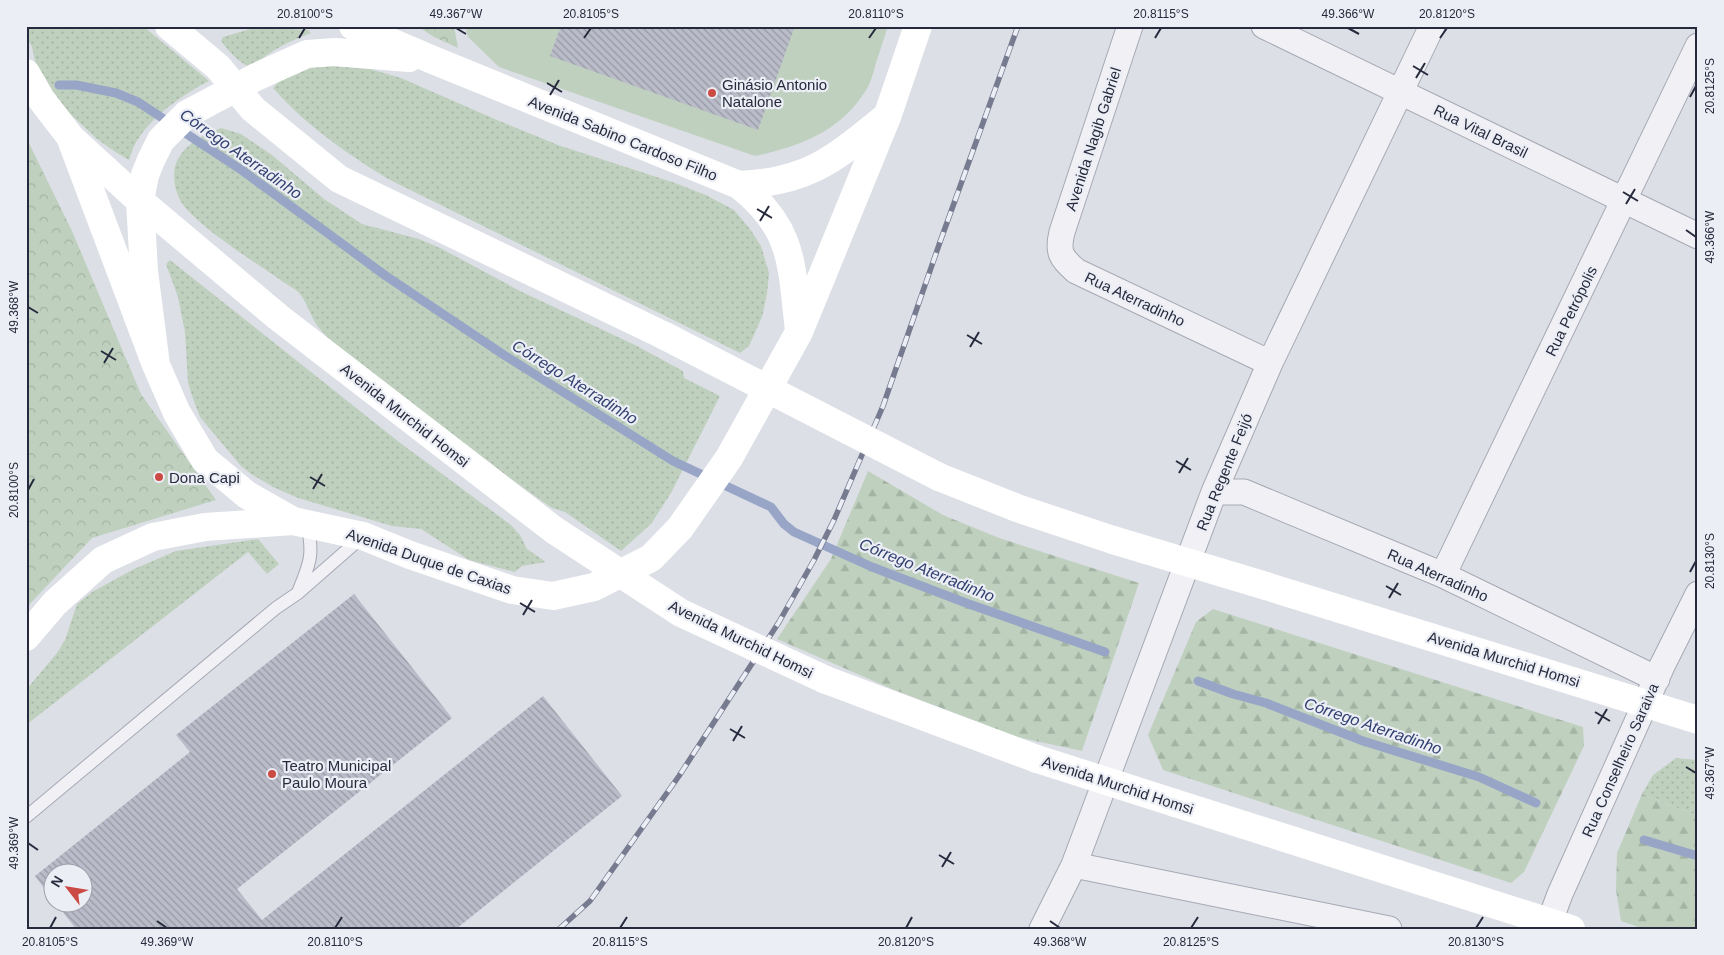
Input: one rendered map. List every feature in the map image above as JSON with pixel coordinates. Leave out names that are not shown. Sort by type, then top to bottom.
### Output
[{"type":"main road","name":"Avenida Murchid Homsi","points":[[169,26],[218,67],[253,110],[339,179],[665,336],[939,477],[1017,508],[1113,540],[1266,586],[1652,691],[1698,720]]},
{"type":"main road","name":"Avenida Sabino Cardoso Filho","points":[[353,26],[739,185],[765,184],[809,172],[828,162],[887,117]]},
{"type":"main road","points":[[799,332],[887,117],[918,26]]},
{"type":"main road","points":[[156,365],[144,271],[140,201],[150,160],[161,140],[187,114],[235,88],[307,54],[335,52],[433,60]]},
{"type":"main road","name":"Avenida Murchid Homsi","points":[[26,73],[41,98],[71,138],[140,201],[278,317],[554,530],[681,613],[826,680],[1037,759],[1551,927]]},
{"type":"main road","points":[[71,138],[156,365],[177,413],[205,460],[247,495],[300,523]]},
{"type":"main road","points":[[739,185],[756,198],[770,215],[786,245],[791,261],[799,332]]},
{"type":"main road","name":"Avenida Duque de Caxias","points":[[26,638],[55,604],[103,560],[153,537],[205,527],[300,523],[363,536],[410,555],[512,590],[552,596],[594,587],[651,558],[680,528],[729,458],[799,332]]},
{"type":"street","name":"Avenida Nagib Gabriel","points":[[1060,252],[1059,243],[1062,232],[1130,26]]},
{"type":"street","name":"Rua Vital Brasil","points":[[1264,26],[1698,236]]},
{"type":"street","name":"Rua Regente Feijó","points":[[1042,929],[1074,865],[1214,492],[1270,363],[1432,26]]},
{"type":"street","name":"Rua Petrópolis","points":[[1442,576],[1698,46]]},
{"type":"street","name":"Rua Aterradinho","points":[[1060,252],[1064,260],[1076,271],[1270,363]]},
{"type":"street","name":"Rua Aterradinho","points":[[1214,492],[1244,492],[1442,576],[1652,691]]},
{"type":"street","name":"Rua Conselheiro Saraiva","points":[[1551,927],[1564,885],[1698,594]]},
{"type":"street","points":[[1074,865],[1389,929]]},
{"type":"lane","points":[[298,593],[311,557],[310,540],[300,523]]},
{"type":"lane","points":[[26,817],[276,608],[298,593],[363,536]]},
{"type":"green space","points":[[26,26],[143,26],[209,81],[182,97],[154,119],[137,141],[129,160],[97,139],[51,96],[39,80],[32,47],[26,36]]},
{"type":"green space","points":[[417,26],[454,26],[458,48],[434,37]]},
{"type":"green space","points":[[465,26],[888,26],[869,85],[859,101],[847,114],[820,134],[805,141],[755,156],[499,67],[468,37]]},
{"type":"green space","points":[[257,27],[308,30],[311,33],[271,52],[252,69],[235,57],[221,41],[223,37]]},
{"type":"green space","points":[[331,66],[370,69],[401,78],[558,145],[675,183],[706,195],[734,210],[761,246],[769,273],[762,317],[749,346],[740,353],[390,180],[359,160],[313,127],[273,88],[286,77],[299,70]]},
{"type":"green space","points":[[221,128],[241,134],[272,155],[324,199],[362,224],[419,239],[442,249],[520,291],[635,345],[683,371],[684,378],[720,396],[671,493],[651,524],[621,551],[565,512],[552,508],[454,438],[356,363],[319,328],[298,292],[209,230],[185,207],[179,198],[174,172],[182,153],[189,146],[198,139]]},
{"type":"green space","points":[[26,137],[72,231],[141,394],[216,500],[92,538],[26,608]]},
{"type":"green space","points":[[170,260],[399,442],[511,525],[520,535],[527,549],[546,562],[522,566],[515,572],[469,560],[421,529],[392,526],[298,498],[273,487],[241,466],[200,417],[192,396],[188,383],[185,332],[178,297],[166,264]]},
{"type":"green space","points":[[868,471],[943,515],[999,538],[1139,583],[1082,751],[1017,737],[892,689],[777,639],[831,559]]},
{"type":"green space","points":[[258,539],[279,564],[267,574],[248,552],[26,725],[26,690],[57,653],[65,640],[77,604],[92,592],[134,569],[176,551]]},
{"type":"green space","points":[[1213,609],[1583,727],[1584,746],[1524,872],[1511,883],[1163,770],[1148,735],[1196,622]]},
{"type":"green space","points":[[1676,758],[1698,760],[1698,816],[1642,794],[1653,775]]},
{"type":"green space","points":[[1642,794],[1698,816],[1698,929],[1644,929],[1621,921],[1616,890],[1617,853]]},
{"type":"building","name":"Ginásio Antonio Natalone","points":[[561,26],[795,26],[758,130],[550,56]]},
{"type":"building","name":"Teatro Municipal Paulo Moura","points":[[354,594],[452,718],[237,889],[262,920],[543,696],[622,796],[456,929],[76,929],[63,912],[92,912],[92,862],[52,862],[190,752],[176,735]]},
{"type":"building","name":"Teatro Municipal Paulo Moura","points":[[42,870],[42,885],[35,876]]},
{"type":"waterway","name":"Córrego Aterradinho","points":[[59,85],[76,85],[116,93],[138,102],[243,171],[386,276],[504,355],[673,461],[771,507],[784,524],[794,532],[872,567],[966,603],[1105,652]]},
{"type":"waterway","name":"Córrego Aterradinho","points":[[1198,681],[1233,694],[1266,703],[1363,741],[1479,777],[1536,803]]},
{"type":"waterway","name":"Córrego Aterradinho","points":[[1644,840],[1698,856]]},
{"type":"railway","points":[[559,929],[590,901],[679,776],[779,622],[814,560],[834,520],[883,406],[1018,26]]},
{"type":"place","name":"Ginásio Antonio Natalone","points":[[712,93]]},
{"type":"place","name":"Dona Capi","points":[[159,477]]},
{"type":"place","name":"Teatro Municipal Paulo Moura","points":[[272,774]]}]
